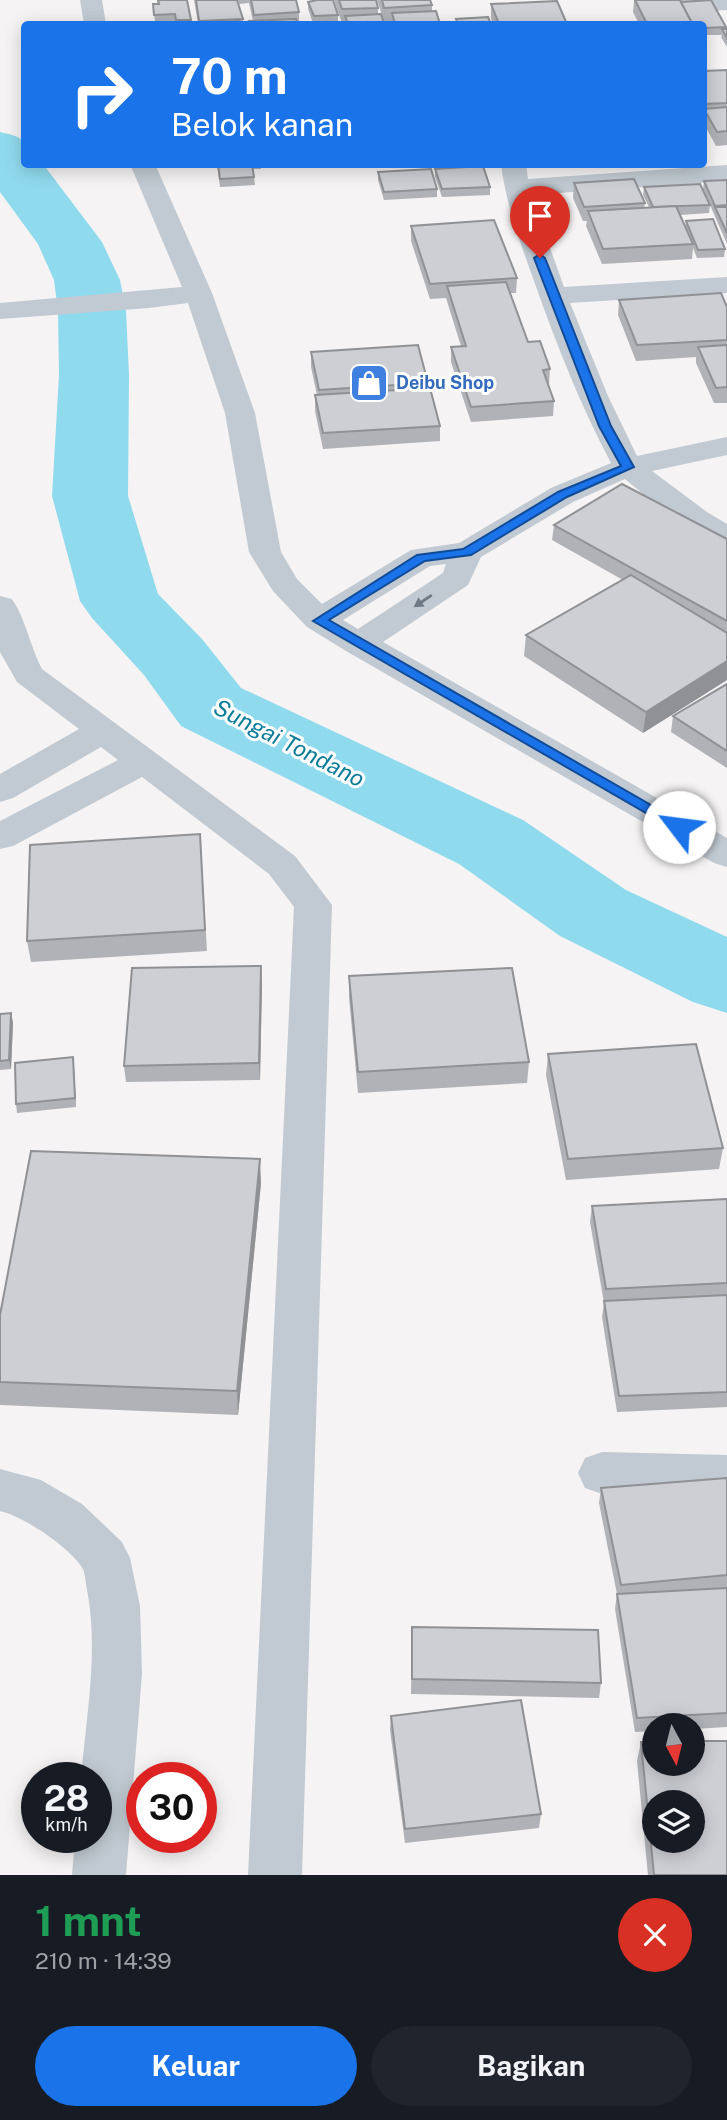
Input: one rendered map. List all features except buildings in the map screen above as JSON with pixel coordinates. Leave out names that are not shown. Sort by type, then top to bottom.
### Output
[{"type":"street","points":[[91,0],[94,21]]},
{"type":"street","points":[[648,7],[727,3]]},
{"type":"street","points":[[144,168],[198,293],[240,413],[265,552],[284,584],[319,621],[727,854]]},
{"type":"street","points":[[727,173],[514,176],[554,296],[605,426],[628,467],[696,519],[727,537]]},
{"type":"street","points":[[554,296],[727,285]]},
{"type":"street","points":[[0,311],[149,300],[198,293]]},
{"type":"street","points":[[319,621],[422,558],[467,552],[562,495],[628,467],[727,446]]},
{"type":"street","points":[[358,644],[457,578],[467,552]]},
{"type":"street","points":[[0,606],[15,649],[29,675],[282,865],[313,905],[300,1143],[290,1505],[275,1875]]},
{"type":"street","points":[[0,790],[102,731]]},
{"type":"street","points":[[0,837],[144,761]]},
{"type":"street","points":[[602,1473],[727,1476]]},
{"type":"street","points":[[0,1490],[24,1495],[65,1519],[104,1558],[115,1606],[116,1673],[99,1875]]},
{"type":"waterway","name":"Sungai Tondano","points":[[0,150],[70,242],[87,280],[92,311],[94,375],[90,496],[120,601],[173,657],[211,707],[491,842],[593,913],[727,978]]},
{"type":"place","name":"Deibu Shop","points":[[369,383]]},
{"type":"route","points":[[540,258],[605,426],[628,467],[562,495],[467,552],[422,558],[319,621],[679,827]]}]
